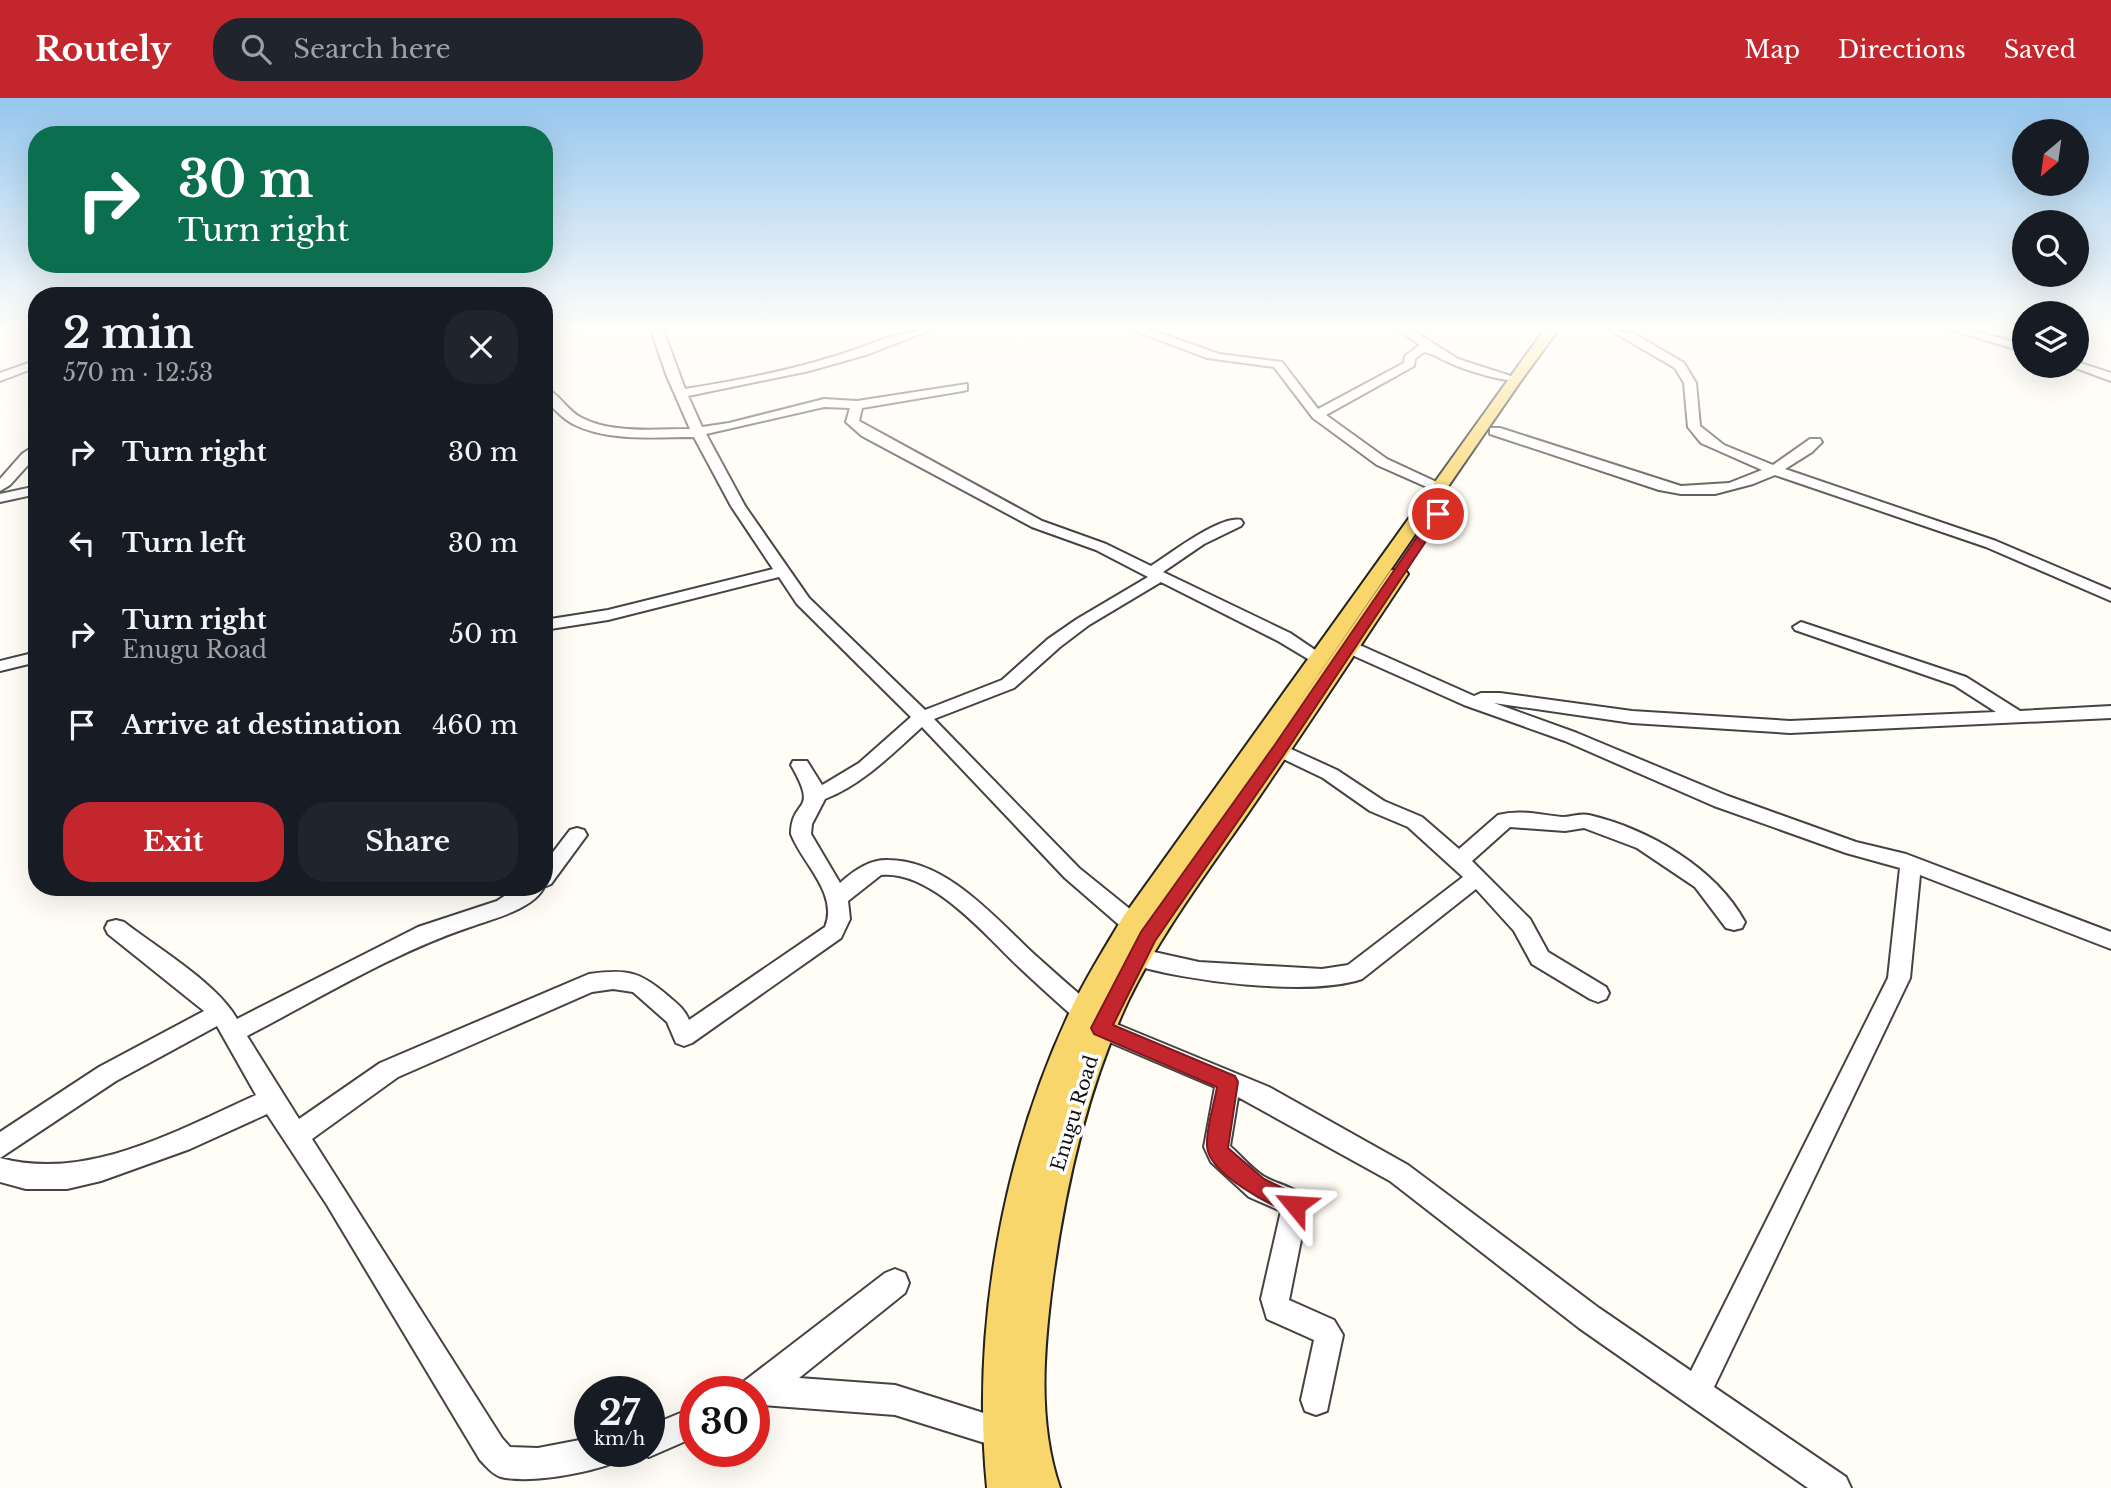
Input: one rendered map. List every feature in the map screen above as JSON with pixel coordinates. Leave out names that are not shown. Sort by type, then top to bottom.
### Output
[{"type":"main road","points":[[1006,1488],[999,1396],[1004,1321],[1015,1253],[1044,1128],[1093,1020],[1132,924],[1503,395]]},
{"type":"main road","name":"Enugu Road","points":[[1040,1488],[1031,1454],[1027,1399],[1029,1324],[1038,1259],[1054,1181],[1093,1020],[1280,750],[1520,395]]},
{"type":"street","points":[[682,395],[708,454],[738,506],[803,601],[922,718],[1072,873],[1132,924]]},
{"type":"street","points":[[553,400],[569,416],[588,426],[656,433],[699,432],[729,427],[824,403],[857,405],[917,395]]},
{"type":"street","points":[[1302,395],[1317,415],[1382,462],[1438,488]]},
{"type":"street","points":[[1317,415],[1347,396],[1354,395]]},
{"type":"street","points":[[1691,395],[1694,428],[1706,440],[1736,455],[1991,544],[2111,596]]},
{"type":"street","points":[[857,405],[852,422],[867,433],[1037,524],[1101,547],[1284,637],[1320,658]]},
{"type":"street","points":[[1495,431],[1664,487],[1689,492],[1748,482],[1778,469],[1815,442]]},
{"type":"street","points":[[28,455],[21,460],[5,483],[28,488]]},
{"type":"street","points":[[0,498],[28,492]]},
{"type":"street","points":[[815,795],[831,789],[866,767],[922,718],[1008,684],[1073,629],[1155,575],[1199,541],[1236,523]]},
{"type":"street","points":[[553,624],[608,615],[782,571]]},
{"type":"street","points":[[1801,627],[1960,681],[2019,718]]},
{"type":"street","points":[[1349,648],[1470,701],[1571,737],[1721,801],[1853,848],[1911,864],[2111,941]]},
{"type":"street","points":[[0,666],[28,658]]},
{"type":"street","points":[[1470,701],[1485,697],[1500,698],[1632,718],[1777,727],[2111,712]]},
{"type":"street","points":[[1280,750],[1330,774],[1377,806],[1415,822],[1477,877],[1522,925],[1540,958],[1598,993]]},
{"type":"street","points":[[297,1135],[389,1069],[589,983],[613,980],[639,984],[676,1016],[684,1035],[833,932],[837,926],[839,897],[805,844],[800,831],[815,804],[815,795],[800,765]]},
{"type":"street","points":[[1459,861],[1505,820],[1565,824],[1586,821],[1644,844],[1702,882],[1734,922]]},
{"type":"street","points":[[553,867],[577,835]]},
{"type":"street","points":[[1697,1391],[1899,978],[1911,864]]},
{"type":"street","points":[[839,897],[859,878],[885,866],[915,873],[950,892],[998,930],[1025,959],[1093,1020],[1260,1096],[1399,1173],[1589,1318],[1835,1488]]},
{"type":"street","points":[[1136,957],[1199,971],[1322,978],[1354,974],[1477,877]]},
{"type":"street","points":[[0,1147],[75,1093],[146,1051],[227,1022],[426,933],[505,907],[521,896]]},
{"type":"street","points":[[116,928],[198,991],[227,1022],[272,1100],[297,1135],[491,1449],[503,1462],[538,1464],[574,1457]]},
{"type":"street","points":[[1228,1082],[1217,1147],[1220,1154],[1258,1188],[1271,1191],[1295,1205],[1275,1298],[1277,1308],[1288,1316],[1325,1330],[1329,1335],[1317,1400]]},
{"type":"street","points":[[0,1170],[26,1177],[67,1177],[101,1169],[181,1142],[272,1100]]},
{"type":"street","points":[[770,1382],[895,1283]]},
{"type":"street","points":[[770,1393],[895,1401],[1001,1433]]},
{"type":"route","points":[[1295,1205],[1271,1191],[1258,1188],[1220,1154],[1217,1147],[1228,1082],[1101,1028],[1148,937],[1280,750],[1438,514]]}]
